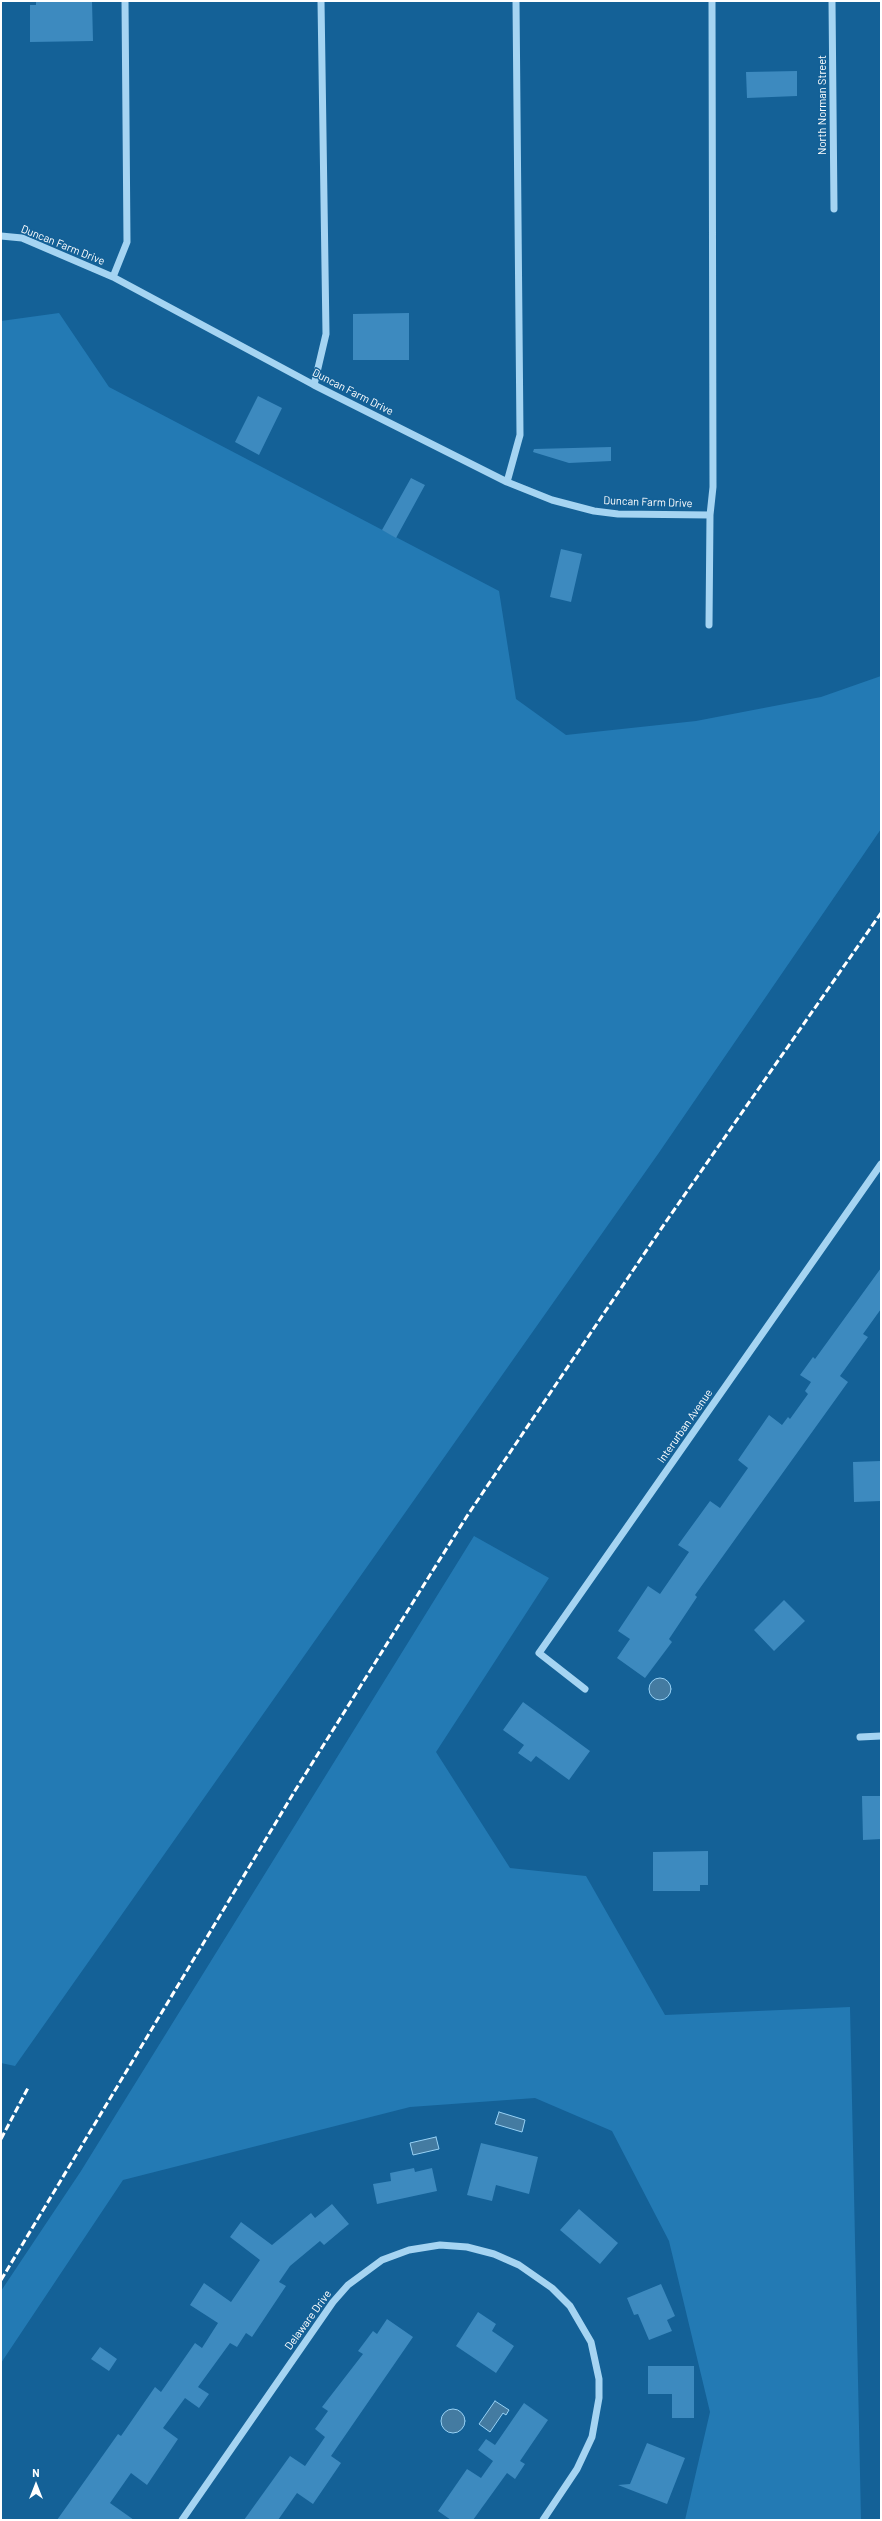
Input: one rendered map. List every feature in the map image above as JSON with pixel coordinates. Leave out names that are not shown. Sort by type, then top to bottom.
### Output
[{"type":"street","points":[[113,277],[127,242],[125,1]]},
{"type":"street","points":[[314,385],[326,334],[321,1]]},
{"type":"street","points":[[507,482],[520,435],[516,1]]},
{"type":"street","points":[[709,625],[710,515],[714,487],[712,1]]},
{"type":"street","name":"North Norman Street","points":[[832,1],[834,209]]},
{"type":"street","name":"Duncan Farm Drive","points":[[1,236],[22,238],[113,277],[314,385],[507,482],[552,500],[594,511],[618,514],[710,515]]},
{"type":"street","name":"Interurban Avenue","points":[[585,1689],[540,1653],[881,1164]]},
{"type":"street","points":[[860,1736],[881,1736]]},
{"type":"street","name":"Delaware Drive","points":[[182,2520],[333,2302],[364,2272],[382,2260],[409,2250],[440,2245],[467,2246],[494,2254],[519,2264],[552,2288],[570,2306],[591,2342],[598,2379],[599,2405],[592,2437],[577,2469],[543,2520]]},
{"type":"shaded area","points":[[59,313],[109,387],[499,591],[516,699],[566,735],[696,721],[821,697],[881,676],[881,829],[658,1154],[15,2066],[1,2063],[1,321]]},
{"type":"shaded area","points":[[474,1536],[549,1578],[436,1752],[510,1868],[586,1876],[665,2015],[850,2007],[861,2520],[685,2520],[710,2412],[669,2241],[612,2131],[535,2098],[410,2107],[123,2180],[1,2363],[1,2291],[81,2171]]},
{"type":"shaded area","points":[[660,1678],[668,1681],[671,1689],[668,1697],[660,1700],[652,1697],[649,1689],[652,1681]]},
{"type":"shaded area","points":[[499,2112],[525,2120],[522,2132],[495,2124]]},
{"type":"shaded area","points":[[436,2137],[439,2149],[413,2155],[410,2143]]},
{"type":"shaded area","points":[[495,2401],[509,2410],[506,2415],[503,2413],[490,2432],[479,2424]]},
{"type":"shaded area","points":[[453,2409],[462,2412],[465,2421],[462,2430],[453,2433],[444,2430],[441,2421],[444,2412]]},
{"type":"building","points":[[36,1],[92,1],[93,41],[30,42],[30,5],[36,5]]},
{"type":"building","points":[[797,71],[797,96],[747,98],[746,72]]},
{"type":"building","points":[[409,313],[409,360],[353,360],[353,314]]},
{"type":"building","points":[[258,396],[282,408],[259,455],[235,442]]},
{"type":"building","points":[[611,447],[611,461],[569,463],[533,452],[534,449]]},
{"type":"building","points":[[411,478],[425,485],[396,538],[382,530]]},
{"type":"building","points":[[561,549],[582,554],[571,602],[550,597]]},
{"type":"building","points":[[881,1268],[881,1309],[863,1334],[868,1337],[840,1376],[848,1382],[695,1595],[697,1597],[669,1639],[672,1642],[645,1678],[617,1658],[630,1639],[618,1631],[648,1586],[660,1594],[689,1552],[678,1545],[710,1501],[720,1508],[748,1468],[738,1460],[769,1415],[782,1425],[788,1417],[790,1419],[808,1394],[805,1391],[811,1382],[800,1375],[813,1357],[815,1359]]},
{"type":"building","points":[[881,1461],[881,1501],[854,1502],[853,1462]]},
{"type":"building","points":[[784,1600],[805,1621],[774,1651],[754,1630]]},
{"type":"building","points":[[523,1702],[590,1751],[569,1780],[536,1756],[531,1762],[518,1753],[524,1745],[503,1730]]},
{"type":"building","points":[[862,1796],[881,1796],[881,1839],[863,1840]]},
{"type":"building","points":[[708,1851],[708,1885],[700,1885],[700,1891],[653,1891],[653,1852]]},
{"type":"building","points":[[481,2143],[538,2157],[529,2194],[496,2185],[492,2201],[467,2195]]},
{"type":"building","points":[[414,2168],[415,2172],[432,2168],[437,2191],[377,2204],[373,2184],[391,2181],[390,2173]]},
{"type":"building","points":[[332,2204],[349,2224],[324,2245],[320,2241],[290,2266],[279,2282],[286,2286],[252,2337],[246,2333],[237,2347],[230,2343],[198,2387],[209,2394],[199,2408],[185,2398],[163,2428],[178,2439],[147,2485],[131,2473],[110,2503],[134,2520],[57,2520],[118,2434],[121,2436],[155,2387],[161,2392],[195,2343],[202,2348],[218,2323],[190,2305],[204,2283],[231,2302],[260,2260],[230,2237],[241,2222],[272,2245],[311,2213],[315,2218]]},
{"type":"building","points":[[579,2209],[618,2243],[600,2264],[560,2230]]},
{"type":"building","points":[[661,2284],[675,2316],[667,2320],[672,2331],[649,2340],[638,2314],[634,2315],[627,2298]]},
{"type":"building","points":[[478,2312],[496,2324],[492,2331],[514,2346],[496,2373],[456,2346]]},
{"type":"building","points":[[387,2319],[413,2337],[331,2456],[341,2463],[313,2504],[297,2493],[278,2520],[244,2520],[290,2456],[305,2466],[325,2437],[315,2429],[328,2411],[322,2407],[363,2354],[358,2351],[373,2331],[377,2334]]},
{"type":"building","points":[[100,2347],[117,2359],[109,2371],[91,2359]]},
{"type":"building","points":[[648,2366],[694,2366],[694,2418],[672,2418],[672,2394],[648,2394]]},
{"type":"building","points":[[524,2403],[548,2420],[520,2461],[525,2464],[515,2479],[507,2473],[473,2520],[451,2520],[438,2511],[467,2469],[481,2478],[493,2461],[478,2450],[486,2439],[495,2445]]},
{"type":"building","points":[[647,2443],[685,2458],[667,2504],[618,2485],[630,2484]]},
{"type":"railway","points":[[1,2280],[296,1789],[467,1516],[665,1223],[881,913]]},
{"type":"railway","points":[[1,2139],[29,2086]]}]
